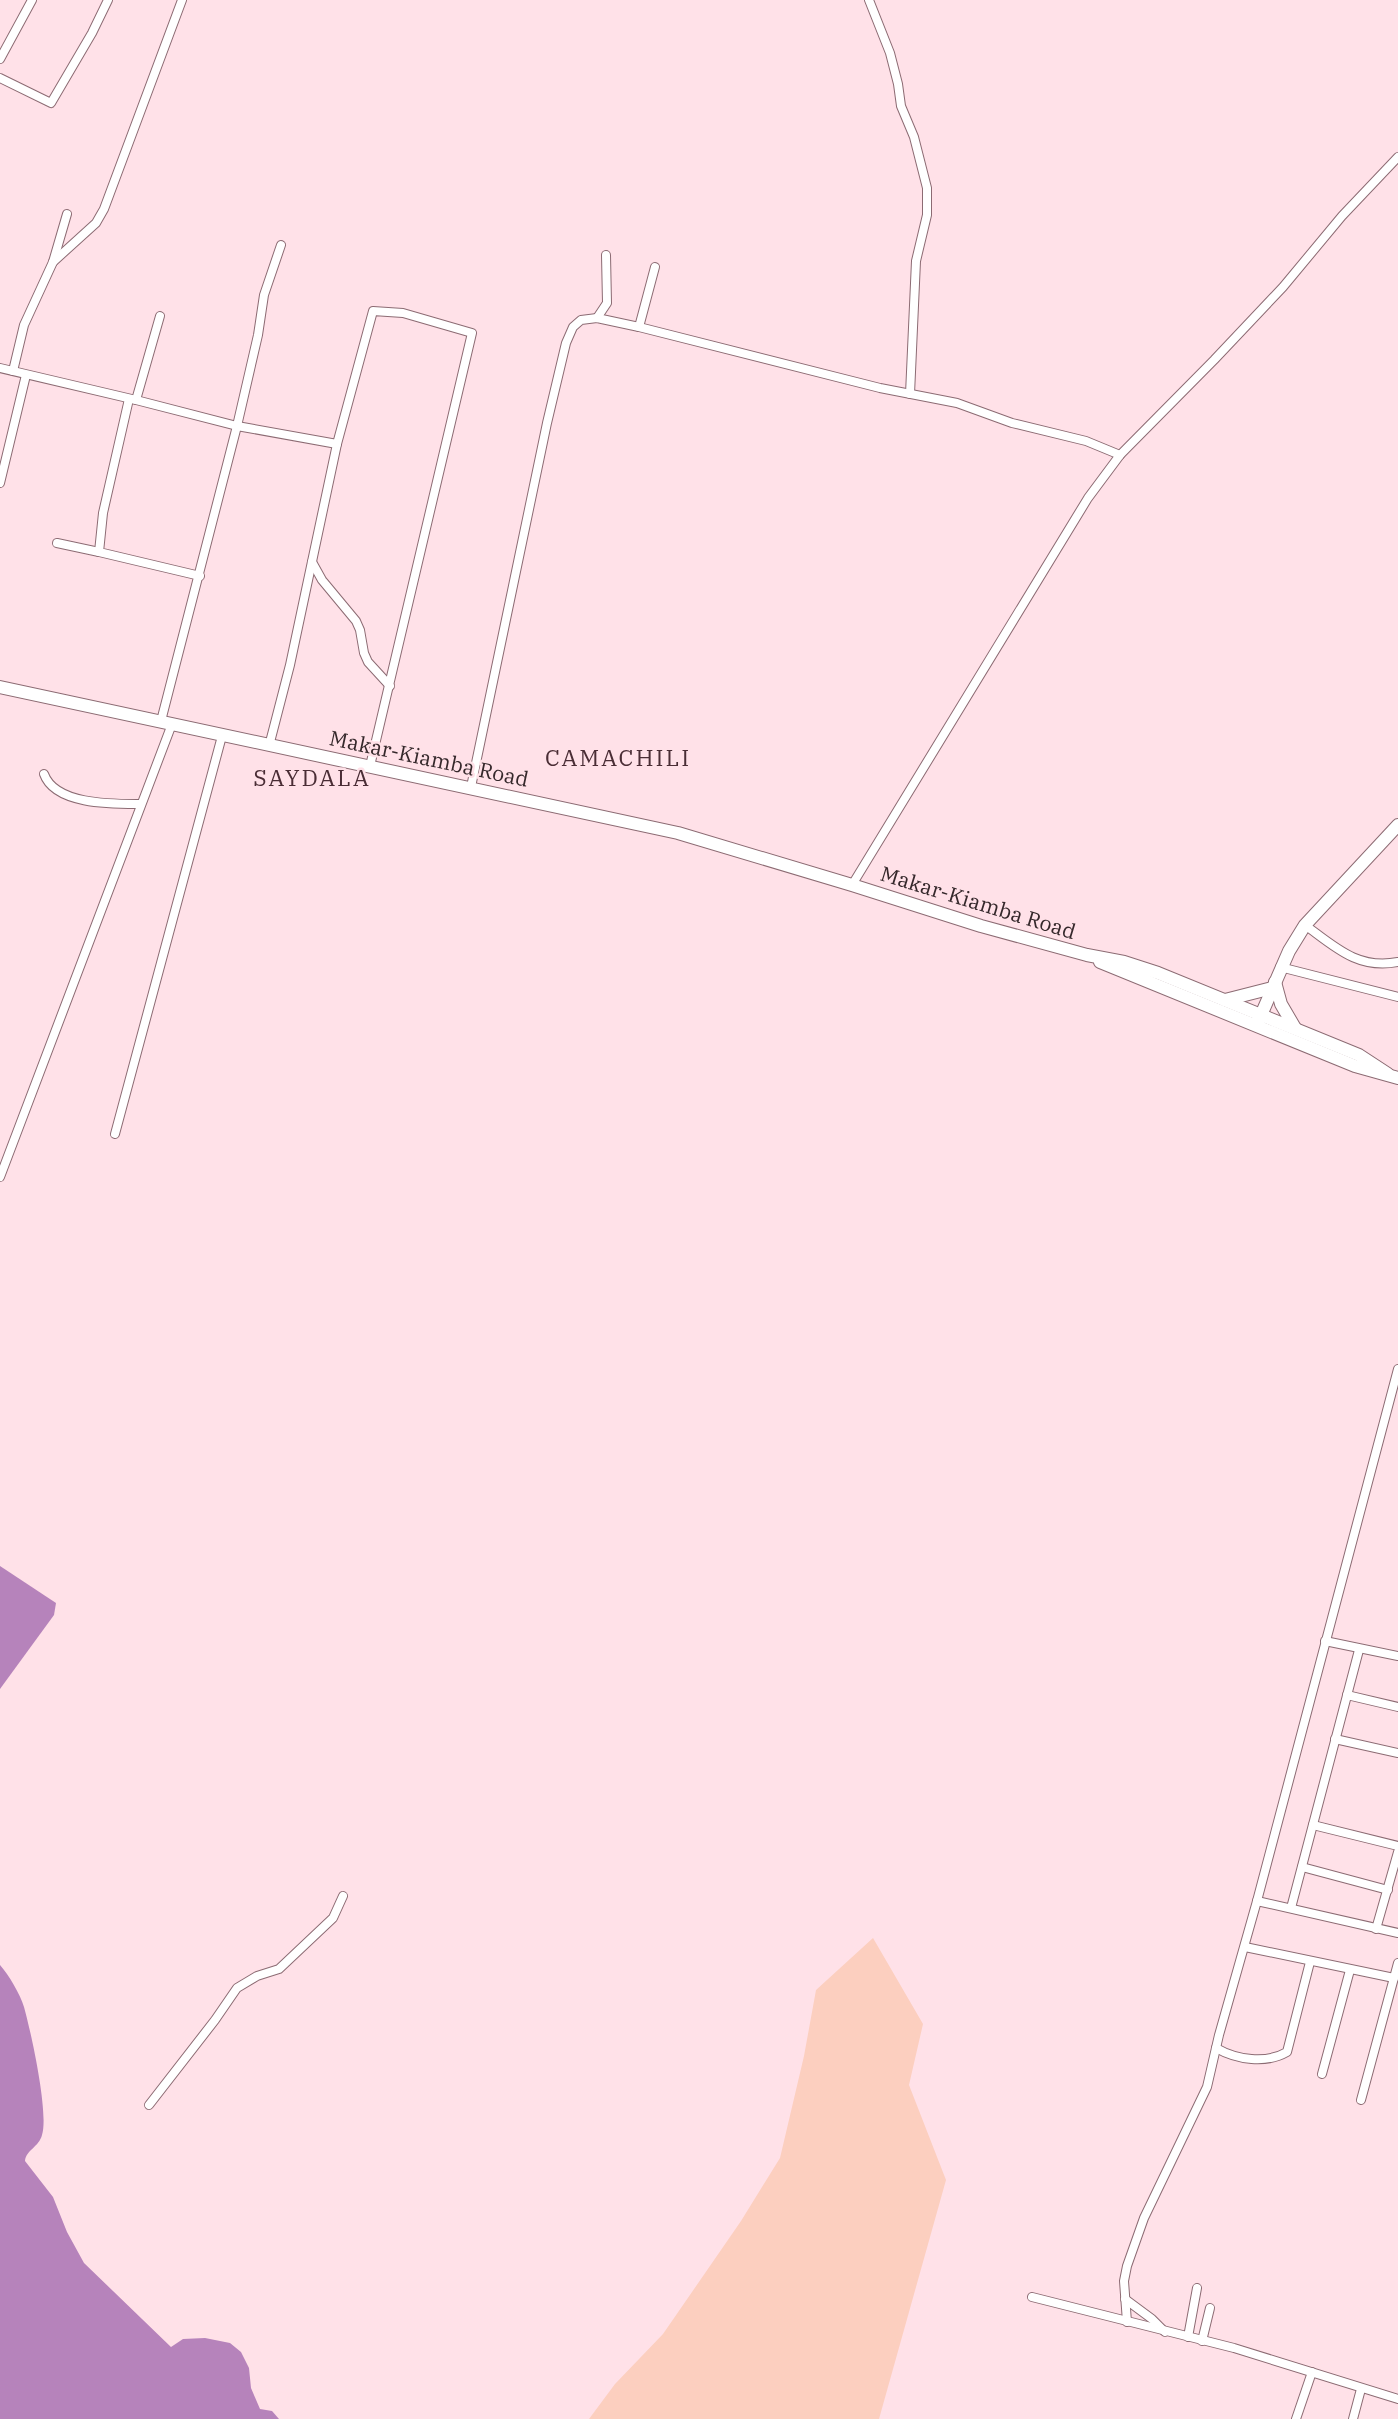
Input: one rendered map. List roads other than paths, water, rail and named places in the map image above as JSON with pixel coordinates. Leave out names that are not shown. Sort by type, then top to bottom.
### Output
[{"type":"main road","name":"Makar-Kiamba Road","points":[[0,687],[678,834],[981,926],[1087,955],[1124,962],[1225,1000],[1259,1020],[1355,1066],[1393,1076]]},
{"type":"main road","points":[[1259,1020],[1280,967],[1305,925],[1398,825]]},
{"type":"main road","name":"Makar-Kiamba Road","points":[[1087,955],[1119,971],[1259,1020],[1295,1028],[1359,1055],[1393,1076]]},
{"type":"main road","points":[[1225,1000],[1273,985]]},
{"type":"main road","points":[[1273,985],[1295,1028]]},
{"type":"street","points":[[0,59],[32,0]]},
{"type":"street","points":[[0,78],[51,103],[108,0]]},
{"type":"street","points":[[53,262],[96,223],[104,209],[182,0]]},
{"type":"street","points":[[869,0],[890,53],[901,106],[914,137],[927,188],[927,215],[916,261],[910,394]]},
{"type":"street","points":[[852,885],[1080,510],[1119,455],[1283,287],[1342,216],[1398,157]]},
{"type":"street","points":[[13,371],[29,314],[53,262],[67,214]]},
{"type":"street","points":[[0,1177],[140,804],[167,722],[258,335],[264,295],[281,245]]},
{"type":"street","points":[[597,318],[607,303],[606,255]]},
{"type":"street","points":[[639,327],[655,267]]},
{"type":"street","points":[[269,746],[337,444],[373,311],[404,313],[472,333],[370,766]]},
{"type":"street","points":[[99,552],[103,513],[132,399],[160,316]]},
{"type":"street","points":[[471,788],[544,436],[566,343],[573,327],[581,320],[597,318],[639,327],[840,379],[957,403],[1012,423],[1053,431],[1119,455]]},
{"type":"street","points":[[0,368],[237,426],[337,444]]},
{"type":"street","points":[[0,483],[26,375]]},
{"type":"street","points":[[57,543],[200,576]]},
{"type":"street","points":[[312,562],[322,580],[356,621],[368,662],[390,686]]},
{"type":"street","points":[[115,1135],[222,736]]},
{"type":"street","points":[[44,774],[51,786],[64,794],[115,804],[140,804]]},
{"type":"street","points":[[1305,925],[1353,959],[1364,962],[1398,962]]},
{"type":"street","points":[[1280,967],[1398,997]]},
{"type":"street","points":[[1126,2322],[1124,2281],[1131,2251],[1170,2162],[1201,2101],[1212,2070],[1398,1370]]},
{"type":"street","points":[[1325,1641],[1398,1656]]},
{"type":"street","points":[[1291,1908],[1359,1650]]},
{"type":"street","points":[[1347,1695],[1398,1707]]},
{"type":"street","points":[[1335,1739],[1398,1753]]},
{"type":"street","points":[[1313,1825],[1398,1846]]},
{"type":"street","points":[[1376,1929],[1398,1852]]},
{"type":"street","points":[[1302,1867],[1388,1890]]},
{"type":"street","points":[[149,2105],[237,1988],[257,1976],[279,1969],[333,1918],[343,1896]]},
{"type":"street","points":[[1258,1901],[1398,1933]]},
{"type":"street","points":[[1245,1947],[1350,1970],[1396,1971],[1361,2100]]},
{"type":"street","points":[[1216,2048],[1234,2056],[1252,2059],[1267,2059],[1287,2052],[1310,1962]]},
{"type":"street","points":[[1322,2074],[1350,1970]]},
{"type":"street","points":[[1188,2337],[1197,2288]]},
{"type":"street","points":[[1032,2297],[1234,2348],[1398,2399]]},
{"type":"street","points":[[1125,2299],[1165,2332]]},
{"type":"street","points":[[1202,2341],[1210,2308]]},
{"type":"street","points":[[1296,2419],[1312,2372]]},
{"type":"street","points":[[1353,2419],[1362,2389]]},
{"type":"district","name":"CAMACHILI","points":[[618,758]]},
{"type":"district","name":"SAYDALA","points":[[312,778]]}]
